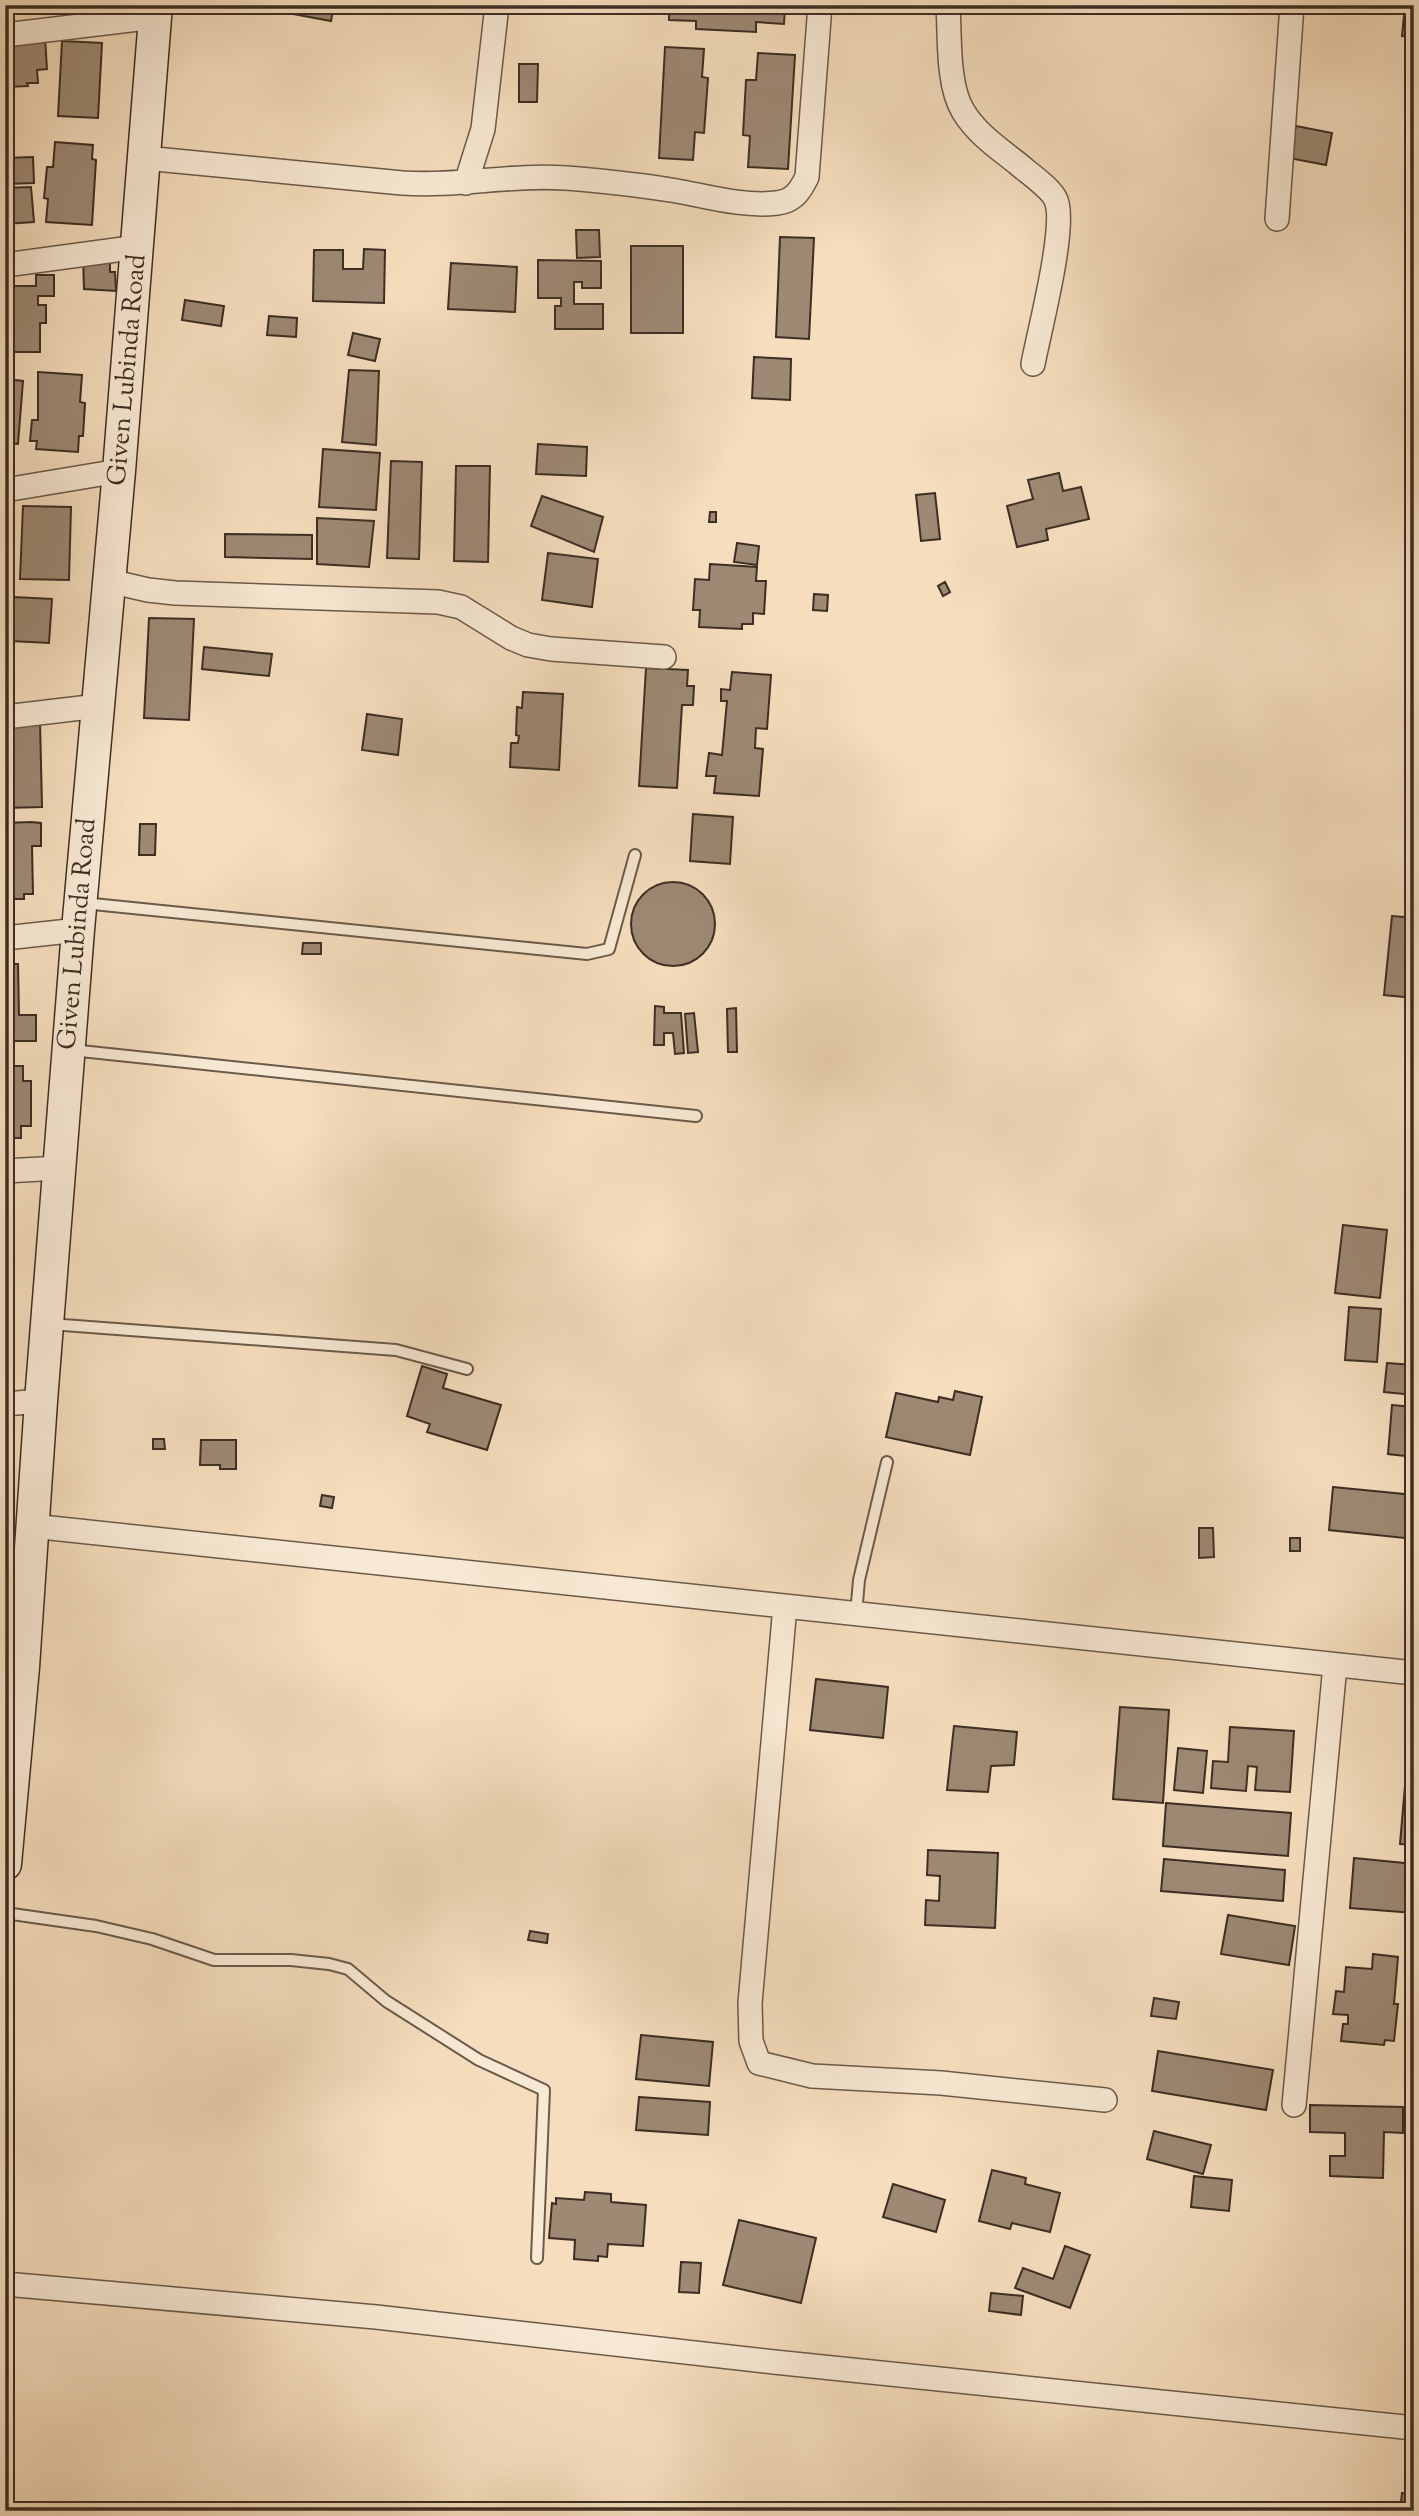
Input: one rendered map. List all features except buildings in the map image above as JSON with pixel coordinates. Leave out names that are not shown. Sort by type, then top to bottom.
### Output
[{"type":"street","points":[[466,183],[485,118],[497,5]]},
{"type":"street","points":[[145,158],[436,186],[520,177],[564,178],[647,186],[751,203],[775,204],[789,201],[799,193],[807,177],[820,5]]},
{"type":"street","points":[[948,5],[953,80],[962,110],[981,134],[1041,183],[1056,199],[1059,221],[1055,252],[1033,364]]},
{"type":"street","points":[[1277,219],[1292,5]]},
{"type":"street","points":[[5,35],[156,11]]},
{"type":"street","name":"Given Lubinda Road","points":[[5,1863],[14,1666],[32,1527],[68,1050],[120,471],[156,11]]},
{"type":"street","points":[[5,265],[138,247]]},
{"type":"street","points":[[5,489],[120,471]]},
{"type":"street","points":[[109,581],[175,593],[438,602],[461,607],[511,638],[528,645],[664,657]]},
{"type":"street","points":[[5,717],[98,706]]},
{"type":"street","points":[[5,938],[79,917]]},
{"type":"street","points":[[5,1171],[59,1168]]},
{"type":"street","points":[[5,1404],[41,1401]]},
{"type":"street","points":[[32,1527],[1414,1673]]},
{"type":"street","points":[[785,1606],[750,2003],[751,2041],[759,2063],[812,2076],[941,2083],[1105,2100]]},
{"type":"street","points":[[1294,2105],[1335,1665]]},
{"type":"street","points":[[5,2284],[376,2317],[774,2362],[1414,2428]]},
{"type":"lane","points":[[79,917],[587,954],[609,949],[635,855]]},
{"type":"lane","points":[[68,1050],[696,1116]]},
{"type":"lane","points":[[47,1324],[396,1350],[467,1368]]},
{"type":"lane","points":[[856,1614],[859,1580],[887,1462]]},
{"type":"lane","points":[[5,1913],[96,1926],[152,1939],[214,1960],[291,1961],[329,1964],[348,1969],[386,2001],[479,2060],[544,2090],[537,2259]]}]
